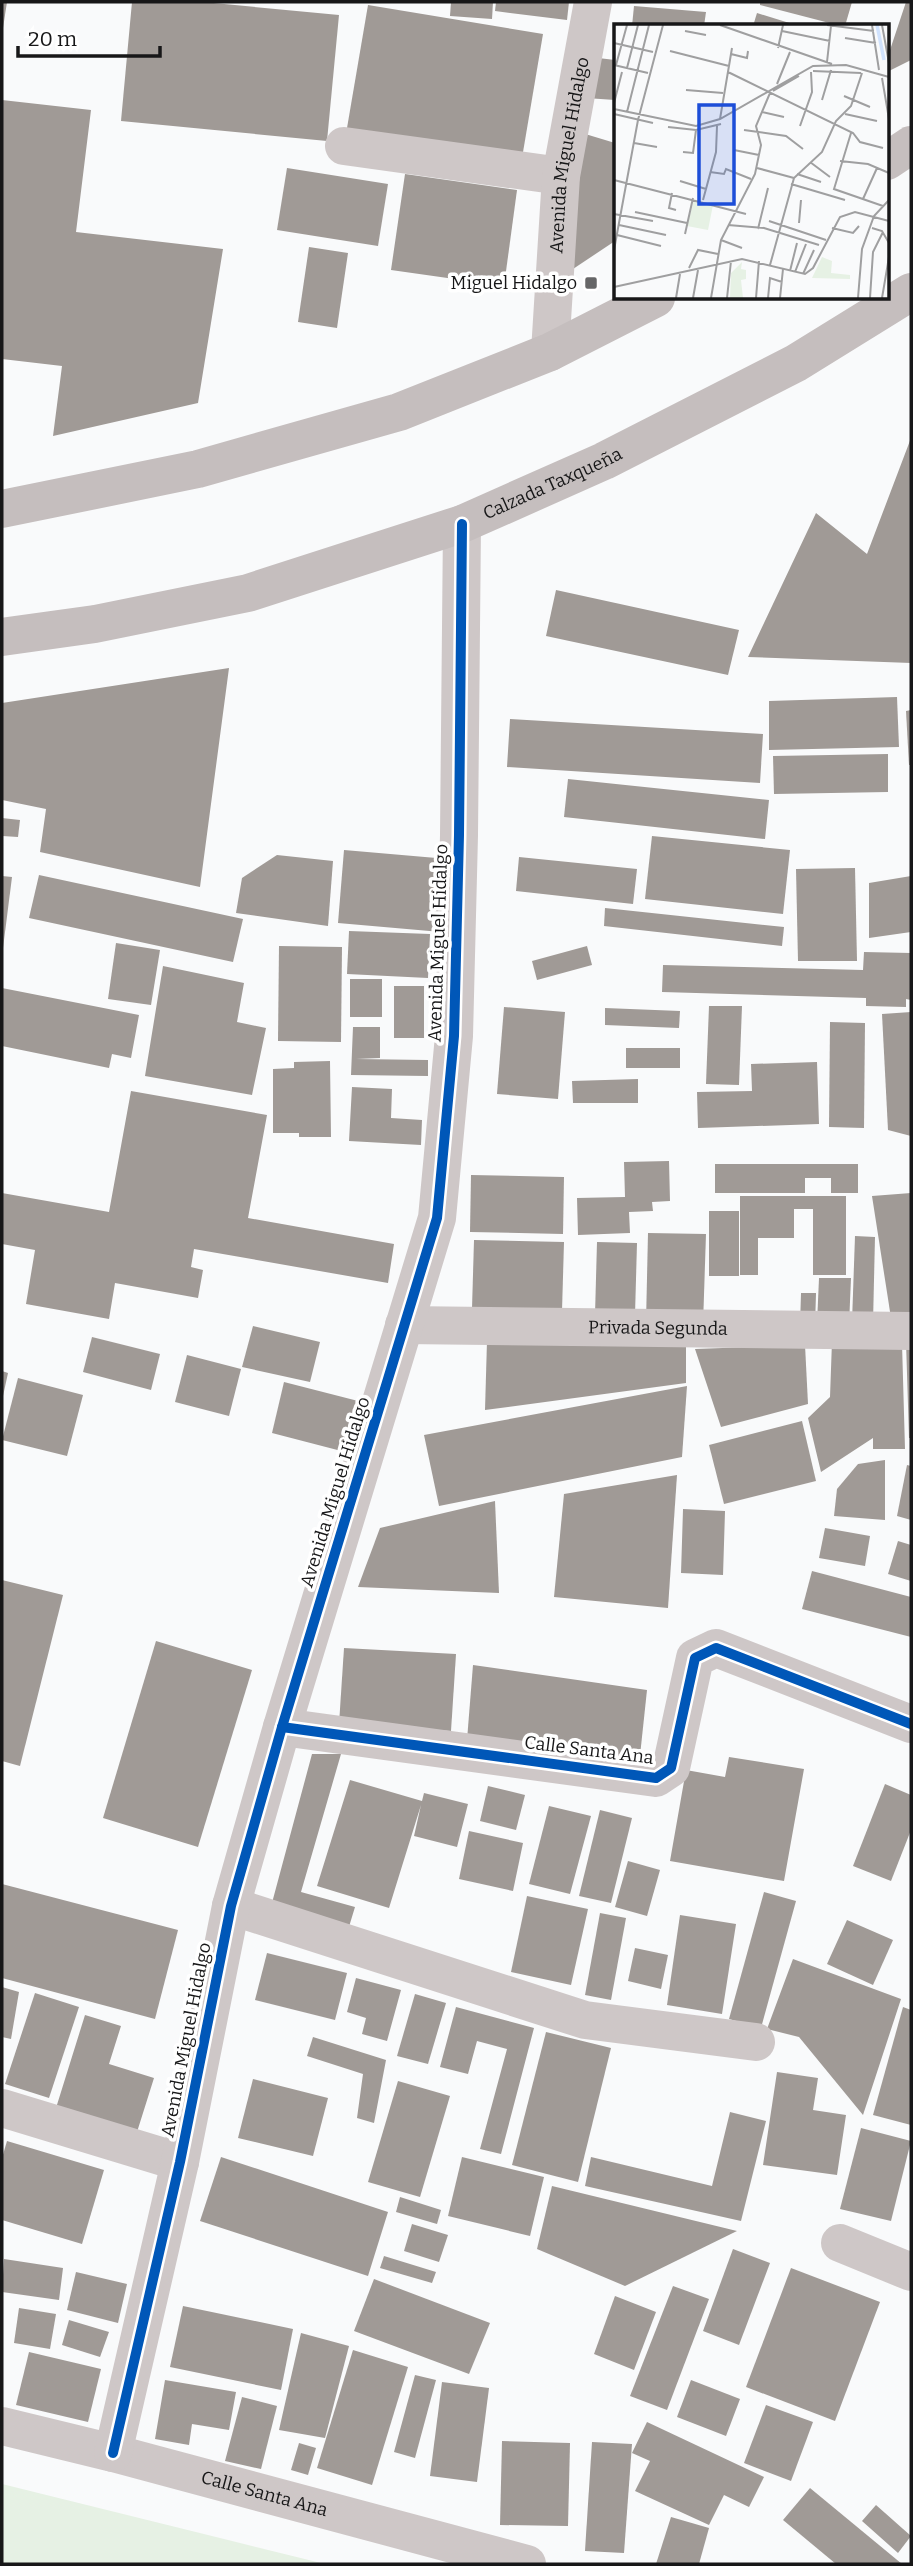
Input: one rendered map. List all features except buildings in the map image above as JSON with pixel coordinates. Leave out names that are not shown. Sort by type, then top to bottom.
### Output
[{"type":"main road","points":[[888,159],[911,145]]},
{"type":"main road","name":"Calzada Taxqueña","points":[[2,637],[95,624],[248,593],[462,524],[604,461],[796,363],[911,292]]},
{"type":"main road","points":[[2,509],[198,469],[399,412],[550,352],[654,299]]},
{"type":"street","name":"Avenida Miguel Hidalgo","points":[[550,352],[561,176],[593,2]]},
{"type":"street","points":[[344,146],[561,176]]},
{"type":"street","name":"Avenida Miguel Hidalgo","points":[[113,2453],[180,2162],[231,1906],[282,1727],[437,1218],[454,1036],[462,524]]},
{"type":"street","name":"Privada Segunda","points":[[404,1325],[911,1331]]},
{"type":"street","name":"Calle Santa Ana","points":[[282,1727],[656,1778],[671,1768],[695,1657],[716,1648],[911,1724]]},
{"type":"street","points":[[231,1906],[584,2020],[756,2042]]},
{"type":"street","points":[[2,2108],[180,2162]]},
{"type":"street","points":[[840,2243],[911,2272]]},
{"type":"street","name":"Calle Santa Ana","points":[[2,2427],[113,2453],[527,2564]]},
{"type":"shaded area","points":[[2,2484],[325,2564],[2,2564]]},
{"type":"cycle path","points":[[113,2453],[180,2162],[231,1906],[282,1727],[437,1218],[454,1036],[462,524]]},
{"type":"cycle path","points":[[282,1727],[656,1778],[671,1768],[695,1658],[716,1648],[911,1724]]},
{"type":"place","name":"Miguel Hidalgo","points":[[591,283]]}]
